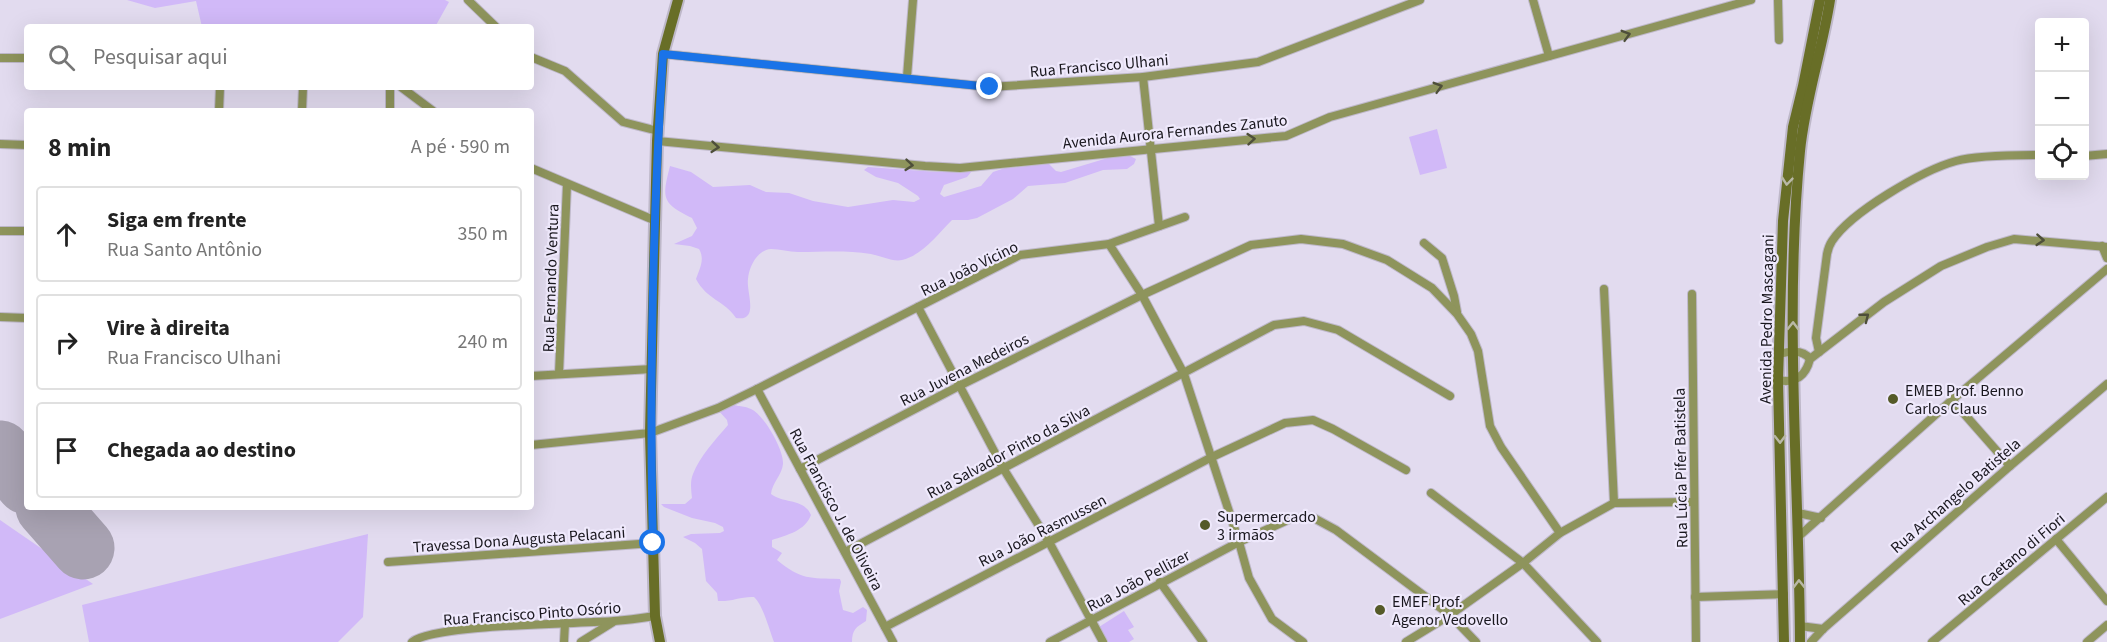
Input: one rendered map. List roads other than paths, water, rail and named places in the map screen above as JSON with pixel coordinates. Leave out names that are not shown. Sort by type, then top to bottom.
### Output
[{"type":"main road","points":[[660,642],[655,616],[650,433],[658,136],[663,54],[678,0]]},
{"type":"main road","name":"Avenida Pedro Mascagani","points":[[1784,642],[1778,380],[1783,220],[1793,127],[1820,0]]},
{"type":"main road","name":"Avenida Pedro Mascagani","points":[[1800,642],[1793,352],[1794,267],[1804,117],[1830,0]]},
{"type":"street","points":[[468,0],[493,24]]},
{"type":"street","points":[[907,77],[913,0]]},
{"type":"street","name":"Rua Francisco Ulhani","points":[[663,54],[990,87],[1143,77],[1258,62],[1420,0]]},
{"type":"street","points":[[1533,0],[1549,56]]},
{"type":"street","name":"Avenida Aurora Fernandes Zanuto","points":[[534,58],[566,71],[623,122],[658,136],[960,168],[1286,136],[1330,117],[1751,0]]},
{"type":"street","points":[[1778,0],[1779,40]]},
{"type":"street","points":[[0,58],[24,58]]},
{"type":"street","points":[[1143,77],[1159,226]]},
{"type":"street","points":[[219,108],[220,90]]},
{"type":"street","points":[[302,108],[303,90]]},
{"type":"street","points":[[390,90],[390,108]]},
{"type":"street","points":[[405,90],[429,108]]},
{"type":"street","points":[[0,144],[24,144]]},
{"type":"street","points":[[2089,156],[2107,154]]},
{"type":"street","points":[[1819,352],[1816,338],[1827,254],[1831,242],[1843,228],[1910,181],[1957,161],[2035,155]]},
{"type":"street","points":[[534,169],[656,221]]},
{"type":"street","name":"Rua Fernando Ventura","points":[[560,374],[567,184]]},
{"type":"street","name":"Rua João Vicino","points":[[534,445],[650,433],[718,408],[1020,255],[1108,244],[1185,218]]},
{"type":"street","points":[[0,231],[24,231]]},
{"type":"street","name":"Rua Juvena Medeiros","points":[[800,470],[959,386],[1142,295],[1251,245],[1301,238],[1343,244],[1387,260],[1432,288],[1457,314]]},
{"type":"street","points":[[1778,380],[1794,380],[1801,377],[1807,370],[1810,359],[1884,302],[1932,272],[1987,247],[2014,239],[2104,246],[2107,258]]},
{"type":"street","points":[[1424,243],[1442,258],[1457,314],[1472,334],[1478,351],[1490,426],[1501,447],[1560,533]]},
{"type":"street","points":[[1108,244],[1142,295],[1184,374],[1249,579],[1272,619],[1303,642]]},
{"type":"street","points":[[1798,537],[1952,400],[2107,269]]},
{"type":"street","points":[[1604,289],[1614,503]]},
{"type":"street","name":"Rua Lúcia Pifer Batistela","points":[[1692,294],[1696,642]]},
{"type":"street","points":[[918,307],[1003,468],[1049,542],[1103,642]]},
{"type":"street","points":[[0,317],[24,318]]},
{"type":"street","name":"Rua Salvador Pinto da Silva","points":[[845,552],[1184,374],[1274,324],[1304,321],[1338,330],[1450,396]]},
{"type":"street","points":[[1779,354],[1793,352],[1807,354],[1810,359]]},
{"type":"street","points":[[534,376],[652,369]]},
{"type":"street","name":"Rua Archangelo Batistela","points":[[1811,642],[2010,466],[2107,384]]},
{"type":"street","name":"Rua Francisco J. de Oliveira","points":[[757,389],[893,642]]},
{"type":"street","points":[[1952,400],[2010,466]]},
{"type":"street","name":"Rua João Rasmussen","points":[[885,627],[1212,458],[1285,423],[1313,420],[1334,429],[1406,470]]},
{"type":"street","points":[[1431,493],[1523,563],[1597,642]]},
{"type":"street","name":"Rua Caetano di Fiori","points":[[1932,642],[2107,497]]},
{"type":"street","points":[[1406,642],[1450,615],[1523,563],[1560,533],[1614,503],[1694,502]]},
{"type":"street","points":[[1798,513],[1821,518]]},
{"type":"street","name":"Rua João Pellizer","points":[[1050,642],[1239,542],[1290,519],[1312,517],[1336,530],[1450,615],[1476,642]]},
{"type":"street","points":[[2056,539],[2107,601]]},
{"type":"street","name":"Travessa Dona Augusta Pelacani","points":[[388,562],[653,543]]},
{"type":"street","points":[[1160,582],[1203,642]]},
{"type":"street","points":[[1695,597],[1784,594]]},
{"type":"street","name":"Rua Francisco Pinto Osório","points":[[412,642],[417,638],[447,631],[615,621],[655,616]]},
{"type":"street","points":[[581,642],[615,621]]},
{"type":"street","points":[[564,642],[565,623]]},
{"type":"street","points":[[2087,642],[2107,625]]},
{"type":"street","points":[[1800,626],[1823,629]]},
{"type":"place","name":"EMEB Prof. Benno Carlos Claus","points":[[1893,399]]},
{"type":"place","name":"Supermercado 3 irmãos","points":[[1205,525]]},
{"type":"place","name":"EMEF Prof. Agenor Vedovello","points":[[1380,610]]}]
